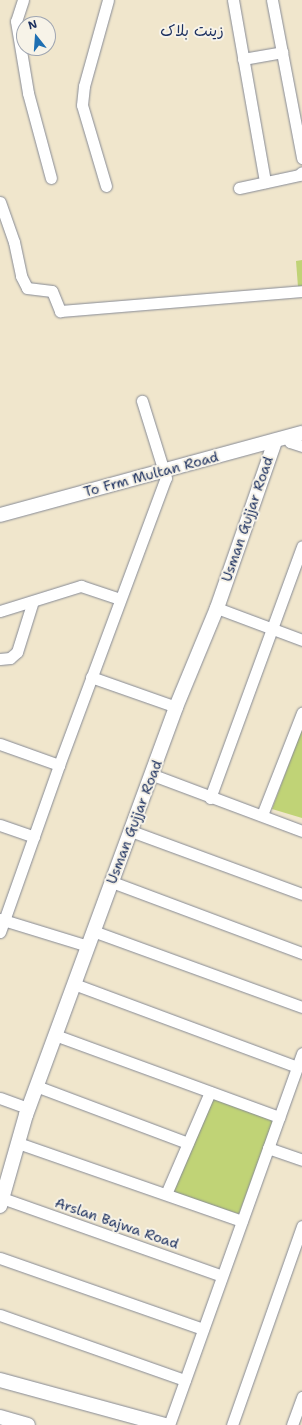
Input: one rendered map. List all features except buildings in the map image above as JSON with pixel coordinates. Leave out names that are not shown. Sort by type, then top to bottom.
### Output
[{"type":"street","points":[[23,0],[16,21],[28,93],[51,178]]},
{"type":"street","points":[[106,186],[82,105],[84,86],[108,0]]},
{"type":"street","points":[[233,0],[265,182]]},
{"type":"street","points":[[272,0],[302,158]]},
{"type":"street","points":[[243,59],[282,52]]},
{"type":"street","points":[[239,188],[299,175],[302,172]]},
{"type":"street","points":[[0,202],[14,242],[21,276],[27,288],[52,291],[60,311],[302,292]]},
{"type":"street","points":[[0,932],[2,920],[166,478],[142,400]]},
{"type":"street","points":[[295,435],[290,442],[302,446]]},
{"type":"street","name":"To Frm Multan Road","points":[[0,515],[295,435]]},
{"type":"street","name":"Usman Gujjar Road","points":[[1,1202],[28,1108],[93,931],[153,775],[176,707],[216,608],[274,441]]},
{"type":"street","points":[[210,798],[302,546]]},
{"type":"street","points":[[0,611],[81,586],[120,599]]},
{"type":"street","points":[[0,659],[10,658],[17,652],[34,601]]},
{"type":"street","points":[[216,608],[302,640]]},
{"type":"street","points":[[91,677],[176,707]]},
{"type":"street","points":[[262,815],[302,713]]},
{"type":"street","points":[[0,744],[59,765]]},
{"type":"street","points":[[153,775],[210,798],[262,815],[302,831]]},
{"type":"street","points":[[0,825],[34,837]]},
{"type":"street","points":[[131,831],[302,894]]},
{"type":"street","points":[[112,882],[302,953]]},
{"type":"street","points":[[2,920],[88,946]]},
{"type":"street","points":[[93,931],[302,1007]]},
{"type":"street","points":[[74,984],[297,1066]]},
{"type":"street","points":[[55,1035],[279,1117]]},
{"type":"street","points":[[169,1425],[302,1053]]},
{"type":"street","points":[[36,1086],[188,1142]]},
{"type":"street","points":[[166,1194],[210,1092]]},
{"type":"street","points":[[0,1098],[28,1108]]},
{"type":"street","points":[[18,1143],[242,1221]]},
{"type":"street","points":[[268,1148],[302,1160]]},
{"type":"street","name":"Arslan Bajwa Road","points":[[1,1202],[222,1276]]},
{"type":"street","points":[[232,1425],[302,1226]]},
{"type":"street","points":[[0,1258],[203,1329]]},
{"type":"street","points":[[0,1315],[185,1380]]},
{"type":"street","points":[[0,1380],[165,1425]]},
{"type":"street","points":[[292,1425],[302,1397]]},
{"type":"street","points":[[0,1417],[28,1425]]},
{"type":"green space","points":[[302,260],[302,287],[298,287],[296,261]]},
{"type":"green space","points":[[302,729],[302,818],[272,809]]},
{"type":"green space","points":[[213,1097],[273,1121],[239,1214],[171,1192]]},
{"type":"district","name":"زینت بلاک","points":[[192,32]]}]
